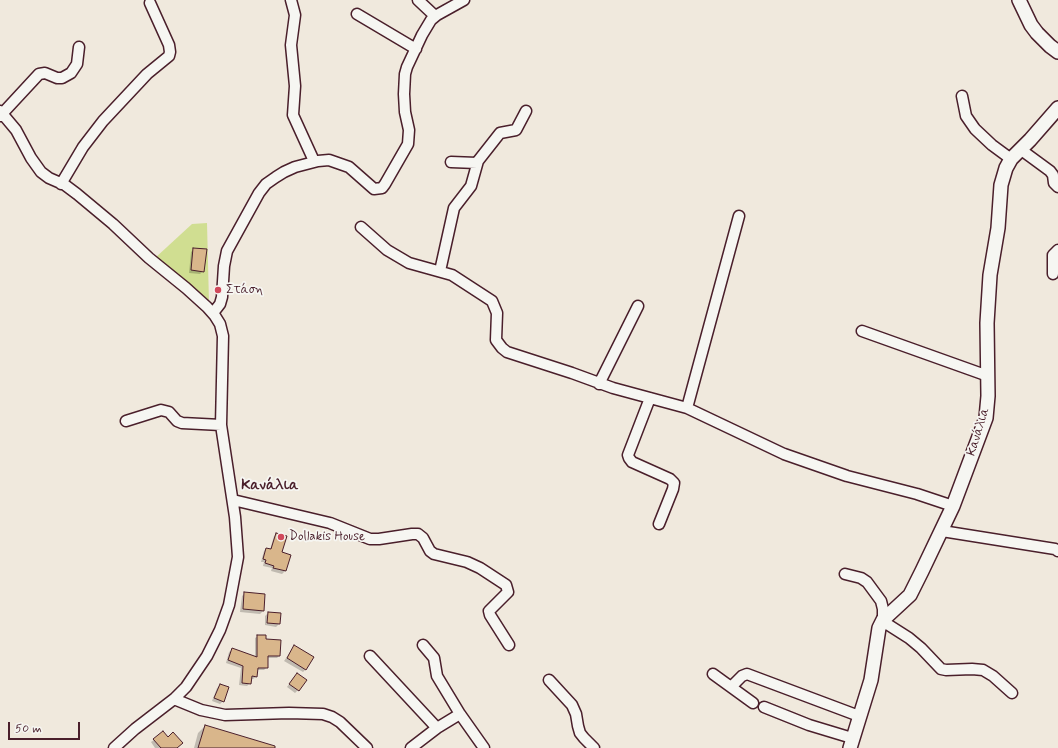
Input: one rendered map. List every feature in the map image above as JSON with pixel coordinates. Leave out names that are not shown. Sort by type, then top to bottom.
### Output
[{"type":"main road","points":[[1019,0],[1031,25],[1037,33],[1058,52]]},
{"type":"main road","name":"Κανάλια","points":[[851,743],[870,680],[877,635],[883,620],[910,594],[953,506],[986,418],[988,396],[987,323],[990,275],[998,228],[1001,185],[1006,168],[1011,159],[1058,108]]},
{"type":"street","points":[[291,0],[295,15],[291,46],[295,86],[293,115],[314,162]]},
{"type":"street","points":[[418,0],[435,16]]},
{"type":"street","points":[[213,314],[220,304],[222,297],[224,266],[227,251],[259,193],[266,184],[284,172],[314,162],[330,160],[349,167],[374,189],[382,188],[408,144],[408,130],[404,103],[404,82],[407,67],[427,25],[435,16],[464,0]]},
{"type":"street","points":[[61,184],[102,121],[142,80],[169,56],[169,45],[150,3]]},
{"type":"street","points":[[357,14],[416,49]]},
{"type":"street","points":[[79,47],[77,64],[71,73],[62,78],[57,78],[45,73],[39,74],[1,114],[16,130],[38,168],[49,178],[77,194],[113,224],[149,258],[186,288],[213,314],[220,324],[223,336],[221,425],[233,500],[238,557],[225,618],[207,656],[186,687],[174,699],[135,729],[114,748]]},
{"type":"street","points":[[962,96],[966,116],[975,129],[992,145],[1011,159]]},
{"type":"street","points":[[440,271],[454,208],[471,186],[480,157],[499,134],[504,131],[516,130],[526,112]]},
{"type":"street","points":[[1020,149],[1048,169],[1053,175],[1054,183],[1058,187]]},
{"type":"street","points":[[451,162],[477,163]]},
{"type":"street","points":[[687,408],[739,216]]},
{"type":"street","points":[[361,227],[387,250],[409,263],[456,277],[492,301],[496,307],[497,313],[496,340],[507,352],[572,373],[599,384],[687,408],[784,454],[847,476],[917,494],[953,506]]},
{"type":"street","points":[[1053,274],[1053,255],[1058,250]]},
{"type":"street","points":[[599,384],[638,306]]},
{"type":"street","points":[[862,331],[988,376]]},
{"type":"street","points":[[650,398],[628,455],[632,462],[670,479],[674,483],[674,489],[659,524]]},
{"type":"street","points":[[126,421],[164,410],[169,412],[176,420],[182,423],[221,425]]},
{"type":"street","points":[[233,500],[330,523],[370,539],[412,534],[420,536],[430,551],[434,554],[467,562],[480,568],[506,585],[508,592],[489,611],[490,615],[509,644]]},
{"type":"street","points":[[942,531],[1055,549],[1058,551]]},
{"type":"street","points":[[845,574],[861,578],[872,588],[882,604],[883,620],[921,648],[941,669],[972,668],[983,670],[993,676],[1012,694]]},
{"type":"street","points":[[423,645],[432,654],[437,676],[460,714],[484,748]]},
{"type":"street","points":[[370,656],[437,728]]},
{"type":"street","points":[[713,674],[753,703]]},
{"type":"street","points":[[731,687],[742,676],[747,674],[859,716]]},
{"type":"street","points":[[549,680],[572,705],[576,714],[580,732],[594,748]]},
{"type":"street","points":[[174,699],[201,710],[225,715],[289,713],[323,714],[340,722],[367,748]]},
{"type":"street","points":[[764,707],[851,743]]},
{"type":"street","points":[[411,748],[437,728],[460,714]]},
{"type":"green space","points":[[207,223],[209,303],[155,258],[192,224]]},
{"type":"building","points":[[193,248],[207,249],[204,272],[191,270]]},
{"type":"building","points":[[276,533],[287,536],[282,552],[291,555],[286,571],[273,568],[274,566],[265,563],[266,560],[263,559],[266,548],[271,549]]},
{"type":"building","points":[[244,592],[265,594],[264,611],[243,609]]},
{"type":"building","points":[[268,612],[281,613],[280,624],[267,623]]},
{"type":"building","points":[[257,635],[266,635],[266,639],[281,640],[280,656],[268,656],[268,668],[258,668],[257,677],[252,676],[251,684],[242,683],[243,666],[228,660],[232,648],[257,657]]},
{"type":"building","points":[[294,645],[314,657],[306,670],[287,658]]},
{"type":"building","points":[[297,673],[307,680],[299,691],[289,684]]},
{"type":"building","points":[[220,684],[229,687],[224,702],[214,698]]},
{"type":"building","points":[[205,725],[275,746],[275,748],[198,748]]},
{"type":"building","points":[[163,731],[168,737],[173,732],[183,743],[177,748],[161,748],[153,739]]},
{"type":"place","name":"Στάση","points":[[218,290]]},
{"type":"place","name":"Dollakis House","points":[[281,537]]},
{"type":"district","name":"Κανάλια","points":[[270,486]]}]
